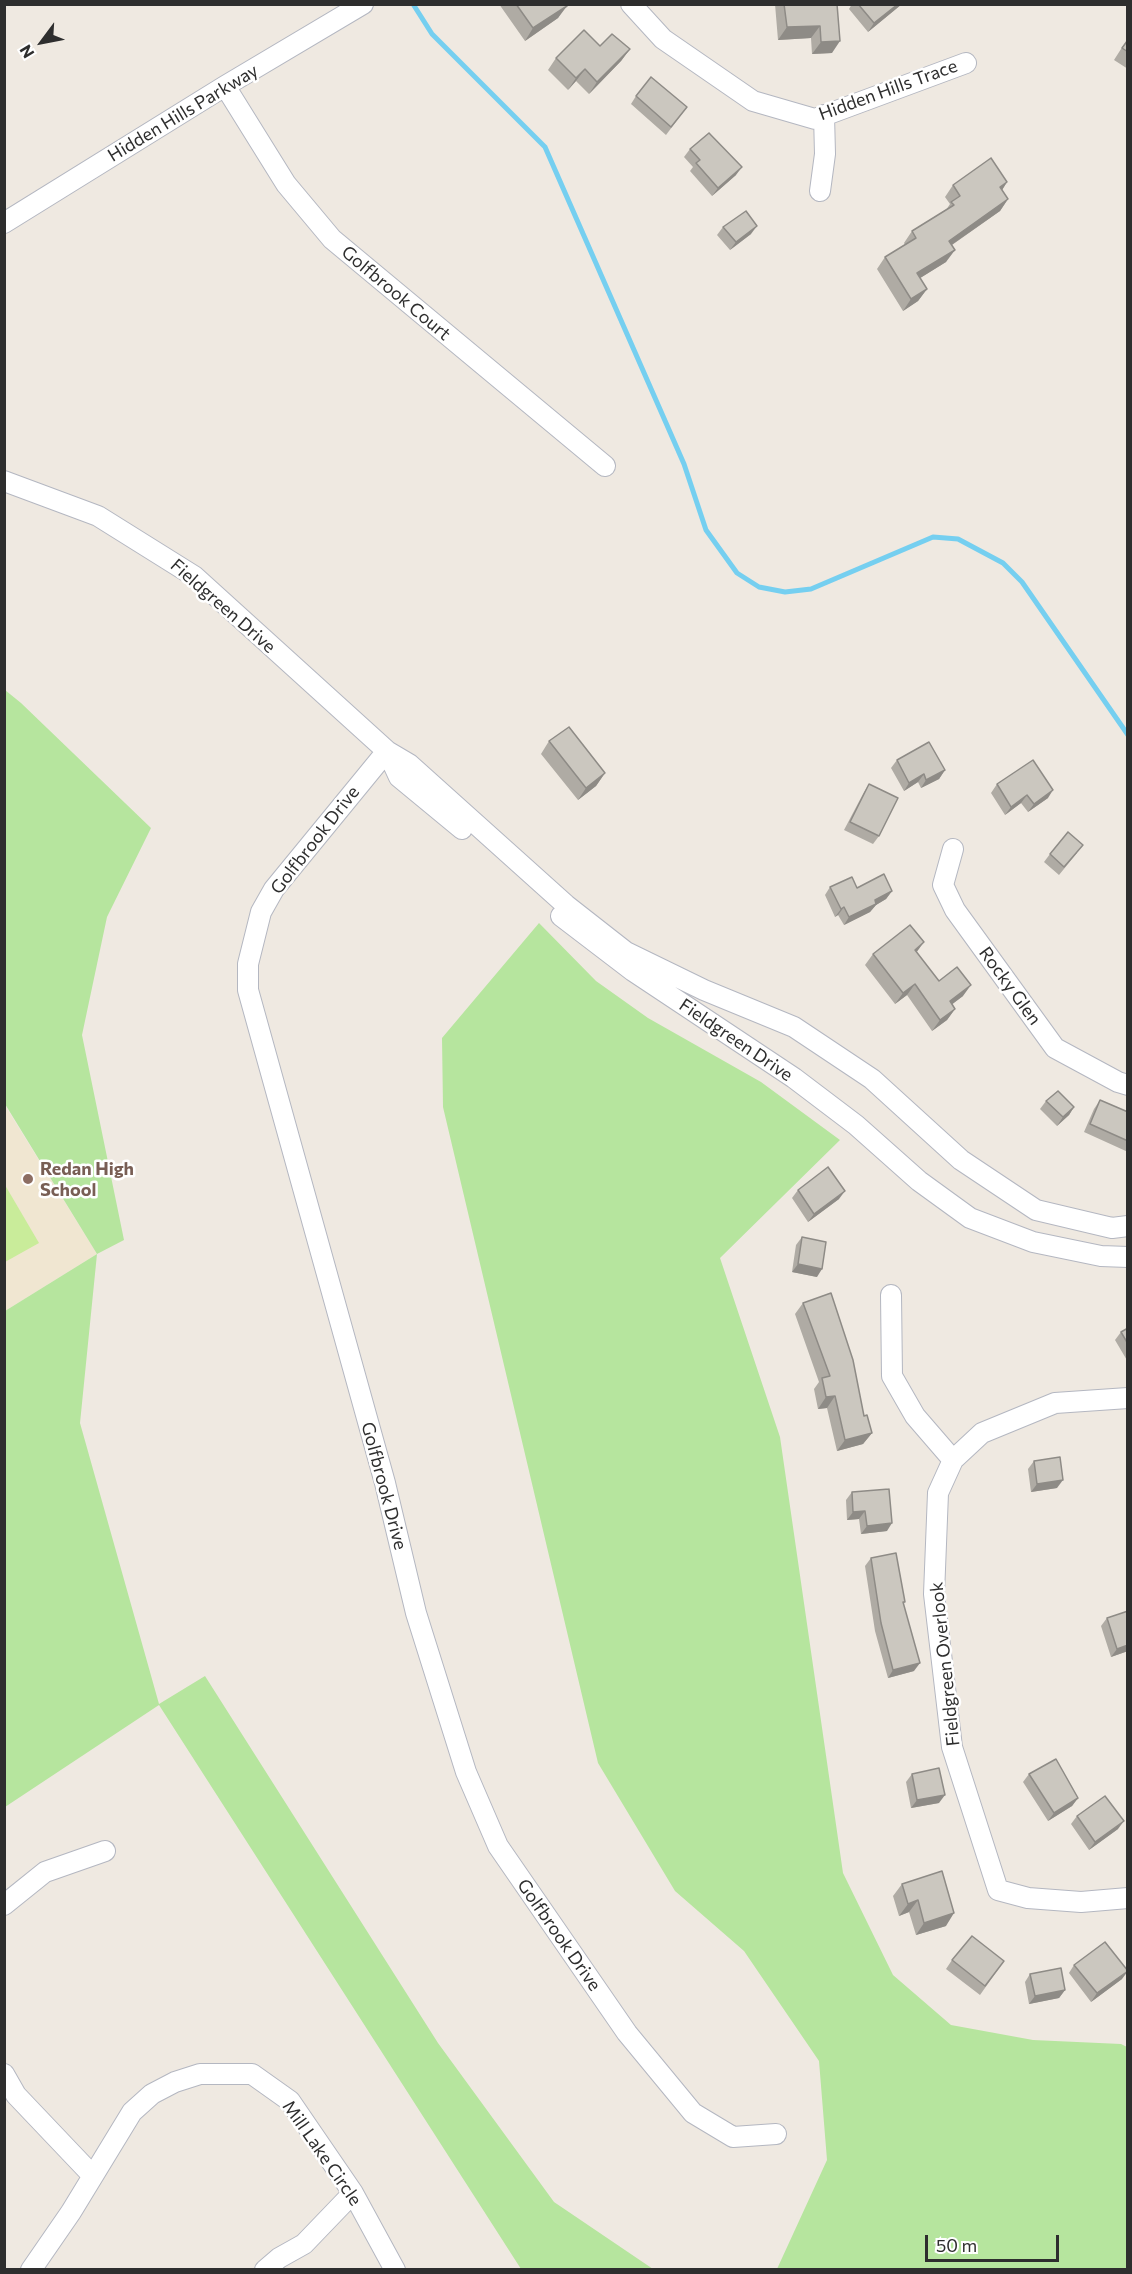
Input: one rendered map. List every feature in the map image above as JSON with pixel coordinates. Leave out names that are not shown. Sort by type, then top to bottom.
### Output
[{"type":"street","name":"Hidden Hills Parkway","points":[[4,223],[225,86],[363,4]]},
{"type":"street","name":"Hidden Hills Trace","points":[[632,4],[663,39],[753,100],[816,119],[966,63]]},
{"type":"street","name":"Golfbrook Court","points":[[225,86],[286,184],[332,239],[605,466]]},
{"type":"street","points":[[820,191],[825,154],[824,115]]},
{"type":"street","name":"Fieldgreen Drive","points":[[4,481],[98,516],[137,538],[194,576],[387,751],[408,764],[566,905],[626,952],[704,990],[794,1027],[872,1079],[961,1160],[1036,1209],[1112,1228],[1128,1226]]},
{"type":"street","name":"Fieldgreen Drive","points":[[387,751],[399,777],[584,937],[794,1078],[856,1125],[919,1181],[970,1218],[1033,1242],[1101,1257],[1128,1257]]},
{"type":"street","name":"Golfbrook Drive","points":[[387,751],[274,889],[261,912],[248,963],[248,990],[385,1483],[416,1613],[466,1772],[498,1846],[627,2033],[693,2113],[733,2137],[776,2134]]},
{"type":"street","name":"Rocky Glen","points":[[953,849],[943,885],[955,910],[1055,1048],[1118,1082],[1128,1085]]},
{"type":"street","points":[[891,1295],[891,1376],[915,1416],[953,1460]]},
{"type":"street","name":"Fieldgreen Overlook","points":[[1128,1398],[1055,1402],[982,1433],[953,1460],[938,1493],[934,1594],[952,1747],[998,1890],[1028,1898],[1081,1902],[1128,1898]]},
{"type":"street","points":[[4,1905],[45,1872],[105,1851]]},
{"type":"street","points":[[4,2074],[16,2094],[93,2176]]},
{"type":"street","name":"Mill Lake Circle","points":[[31,2270],[132,2112],[152,2094],[175,2082],[200,2074],[252,2074],[290,2101],[354,2193],[395,2270]]},
{"type":"street","points":[[265,2270],[279,2258],[304,2244],[354,2193]]},
{"type":"shaded area","name":"Redan High School","points":[[4,1104],[97,1254],[5,1311],[4,1311]]},
{"type":"green space","points":[[5,690],[151,828],[107,917],[82,1035],[124,1240],[97,1254],[5,1104]]},
{"type":"green space","points":[[539,923],[596,981],[648,1018],[761,1082],[840,1140],[720,1258],[780,1437],[843,1873],[893,1975],[951,2025],[1033,2040],[1121,2044],[1127,2047],[1127,2269],[777,2269],[827,2160],[819,2061],[744,1951],[675,1891],[598,1763],[443,1107],[442,1038]]},
{"type":"green space","points":[[5,1185],[39,1243],[4,1262]]},
{"type":"green space","points":[[97,1254],[80,1423],[159,1704],[205,1676],[438,2043],[554,2202],[653,2269],[521,2269],[159,1705],[5,1807],[5,1311]]},
{"type":"building","points":[[516,4],[566,4],[567,6],[533,28]]},
{"type":"building","points":[[784,4],[837,4],[840,41],[821,42],[820,26],[787,27]]},
{"type":"building","points":[[858,4],[898,4],[874,23]]},
{"type":"building","points":[[584,30],[600,46],[612,34],[630,49],[597,82],[585,69],[576,78],[556,58]]},
{"type":"building","points":[[1128,40],[1128,52],[1122,48]]},
{"type":"building","points":[[651,77],[687,107],[671,127],[636,96]]},
{"type":"building","points":[[709,133],[742,167],[718,188],[696,163],[700,160],[690,149]]},
{"type":"building","points":[[991,158],[1007,182],[1000,187],[1008,199],[949,241],[955,250],[917,273],[927,289],[911,299],[885,257],[916,238],[912,231],[954,205],[951,202],[960,196],[953,185]]},
{"type":"building","points":[[746,211],[757,226],[736,242],[723,227]]},
{"type":"building","points":[[569,727],[605,773],[586,788],[549,741]]},
{"type":"building","points":[[929,742],[945,770],[926,780],[924,774],[909,783],[897,760]]},
{"type":"building","points":[[1033,760],[1053,790],[1034,804],[1027,795],[1011,807],[997,784]]},
{"type":"building","points":[[869,784],[898,798],[879,836],[850,822]]},
{"type":"building","points":[[1068,832],[1083,845],[1064,867],[1050,854]]},
{"type":"building","points":[[884,874],[892,891],[875,900],[876,904],[849,917],[844,907],[841,909],[830,887],[852,877],[857,888]]},
{"type":"building","points":[[910,925],[924,942],[915,950],[939,981],[957,967],[971,985],[950,1001],[955,1009],[940,1020],[915,984],[903,993],[873,954]]},
{"type":"building","points":[[1058,1091],[1074,1107],[1063,1117],[1046,1101]]},
{"type":"building","points":[[1100,1100],[1128,1112],[1128,1141],[1090,1124]]},
{"type":"building","points":[[828,1167],[845,1191],[814,1214],[798,1190]]},
{"type":"building","points":[[802,1237],[826,1242],[822,1269],[798,1264]]},
{"type":"building","points":[[831,1293],[853,1360],[864,1416],[867,1415],[872,1433],[845,1440],[835,1396],[826,1397],[822,1378],[830,1376],[803,1303]]},
{"type":"building","points":[[1128,1328],[1128,1344],[1121,1332]]},
{"type":"building","points":[[1060,1457],[1063,1480],[1037,1484],[1034,1461]]},
{"type":"building","points":[[889,1489],[892,1523],[867,1526],[865,1511],[853,1512],[852,1492]]},
{"type":"building","points":[[896,1553],[905,1602],[903,1602],[920,1663],[893,1670],[881,1623],[871,1558]]},
{"type":"building","points":[[1128,1611],[1128,1645],[1117,1649],[1107,1618]]},
{"type":"building","points":[[1056,1759],[1078,1798],[1054,1813],[1029,1774]]},
{"type":"building","points":[[939,1768],[945,1795],[917,1800],[912,1774]]},
{"type":"building","points":[[1105,1796],[1124,1821],[1095,1842],[1077,1816]]},
{"type":"building","points":[[942,1871],[954,1913],[924,1923],[918,1900],[908,1904],[902,1884]]},
{"type":"building","points":[[972,1936],[1004,1961],[985,1986],[952,1960]]},
{"type":"building","points":[[1105,1942],[1128,1971],[1097,1993],[1074,1965]]},
{"type":"building","points":[[1061,1968],[1065,1990],[1035,1996],[1030,1974]]},
{"type":"waterway","points":[[413,4],[432,34],[545,147],[684,464],[706,530],[737,573],[759,587],[785,592],[811,589],[933,537],[958,539],[1003,563],[1022,582],[1128,735]]},
{"type":"place","name":"Redan High School","points":[[28,1179]]}]
